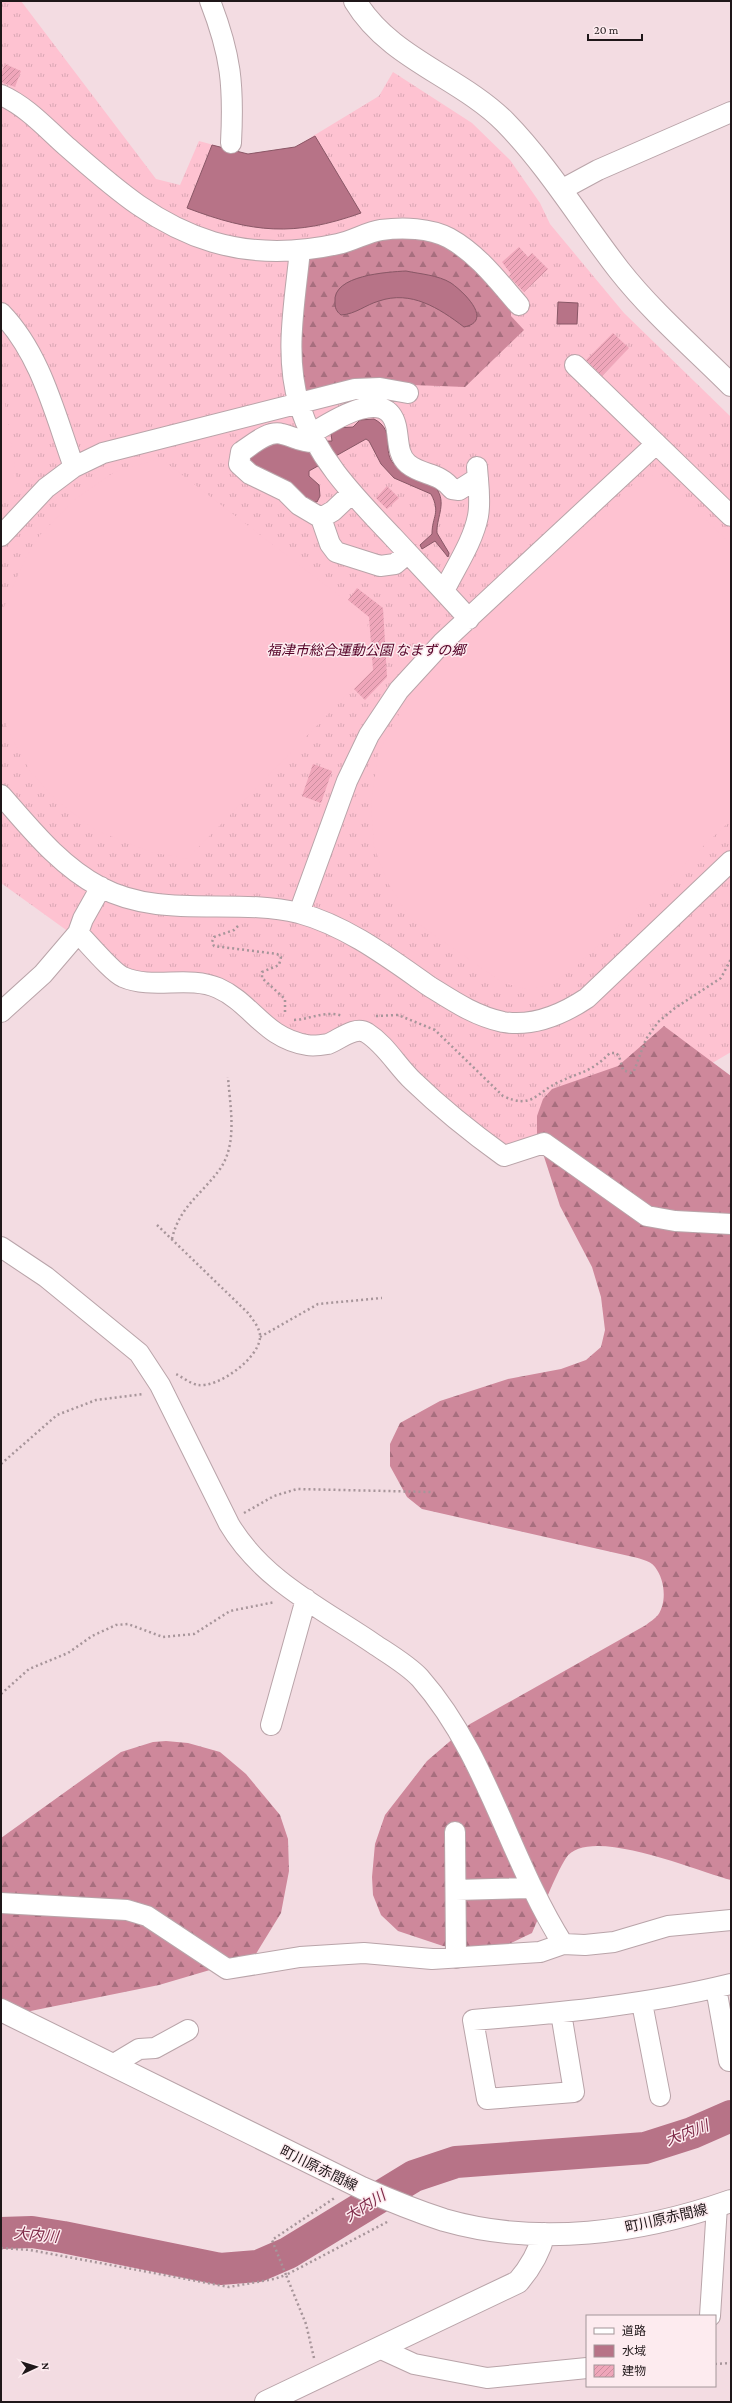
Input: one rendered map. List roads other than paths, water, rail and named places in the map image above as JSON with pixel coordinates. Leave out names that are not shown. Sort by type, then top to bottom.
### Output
[{"type":"street","points":[[210,1],[227,46],[231,73],[231,143]]},
{"type":"street","points":[[355,1],[384,37],[410,57],[479,98],[504,120],[528,146],[620,271],[656,311],[731,385]]},
{"type":"street","points":[[1,95],[27,110],[133,203],[155,218],[183,232],[214,242],[250,249],[300,250],[340,244],[381,230],[427,230],[448,237],[462,246],[475,257],[519,305]]},
{"type":"street","points":[[560,190],[598,170],[731,112]]},
{"type":"street","points":[[300,250],[292,346],[299,403],[313,438],[329,465],[352,493],[469,619]]},
{"type":"street","points":[[1,313],[21,337],[35,363],[74,467]]},
{"type":"street","points":[[575,365],[731,516]]},
{"type":"street","points":[[1,536],[46,488],[74,467],[103,453],[354,389],[380,388],[408,393]]},
{"type":"street","points":[[408,553],[395,564],[390,566],[380,566],[343,556],[336,552],[330,544],[321,518],[299,505],[285,492],[250,474],[239,464],[241,452],[269,435],[282,433],[306,443],[327,424],[361,408],[376,406],[384,408],[393,418],[402,457],[408,464],[445,480],[452,490],[459,490],[477,472],[479,502],[473,532],[444,591]]},
{"type":"street","points":[[299,913],[347,781],[369,736],[399,690],[422,663],[656,444]]},
{"type":"street","points":[[321,518],[333,511],[352,493]]},
{"type":"street","points":[[1,795],[52,852],[73,870],[101,887],[132,900],[165,906],[254,906],[299,913],[336,926],[459,1005],[484,1018],[506,1022],[536,1021],[564,1013],[587,998],[731,862]]},
{"type":"street","points":[[1,1012],[43,974],[78,933],[83,918],[101,887]]},
{"type":"street","points":[[78,933],[122,977],[140,982],[179,981],[204,984],[218,988],[232,996],[267,1028],[287,1039],[307,1045],[328,1044],[355,1031],[366,1032],[389,1053],[412,1080],[475,1135],[504,1156],[544,1143],[646,1216],[675,1221],[731,1224]]},
{"type":"street","points":[[1,1247],[46,1277],[139,1353],[166,1378],[229,1524],[242,1545],[265,1569],[304,1598],[386,1652],[418,1677],[437,1699],[465,1741],[531,1888],[563,1944]]},
{"type":"street","points":[[271,1725],[304,1598]]},
{"type":"street","points":[[455,1832],[456,1958]]},
{"type":"street","points":[[456,1890],[531,1888]]},
{"type":"street","points":[[1,1903],[127,1910],[147,1916],[228,1969],[300,1957],[364,1953],[432,1959],[540,1952],[563,1944],[585,1945],[614,1942],[668,1926],[731,1920]]},
{"type":"street","points":[[561,2013],[574,2092],[487,2099],[473,2020],[561,2013],[642,2002],[724,1986],[729,2061]]},
{"type":"street","points":[[642,2002],[660,2096]]},
{"type":"street","name":"町川原赤間線","points":[[1,2010],[114,2064],[266,2142],[358,2186],[406,2207],[476,2227],[544,2234],[589,2232],[637,2227],[724,2204]]},
{"type":"street","points":[[114,2064],[139,2049],[155,2048],[188,2030]]},
{"type":"street","points":[[710,2315],[724,2204]]},
{"type":"street","points":[[266,2402],[518,2282],[530,2269],[540,2250],[544,2234]]},
{"type":"street","points":[[379,2348],[414,2364],[487,2378],[586,2368]]},
{"type":"water","points":[[315,136],[361,213],[315,226],[294,229],[274,229],[233,223],[187,208],[212,145],[248,154],[295,147]]},
{"type":"water","points":[[406,271],[435,276],[446,280],[457,287],[474,306],[476,319],[473,324],[464,327],[445,313],[413,299],[391,298],[341,315],[337,311],[335,304],[336,293],[342,286],[351,281],[375,274]]},
{"type":"water","points":[[558,302],[578,303],[577,324],[557,324]]},
{"type":"water","points":[[374,419],[385,429],[390,459],[394,464],[431,485],[438,491],[441,507],[437,533],[449,553],[448,557],[435,541],[422,549],[420,545],[432,534],[436,510],[431,494],[394,478],[381,464],[369,441],[366,439],[309,471],[309,476],[319,485],[320,496],[317,502],[308,502],[246,463],[248,454],[267,443],[332,441],[331,434],[336,428],[353,427],[360,420]]},
{"type":"waterway","name":"大内川","points":[[1,2233],[32,2232],[63,2237],[220,2269],[258,2266],[288,2253],[414,2176],[456,2162],[645,2148],[692,2133],[731,2116]]},
{"type":"park label","name":"福津市総合運動公園 なまずの郷","points":[[366,650]]}]
